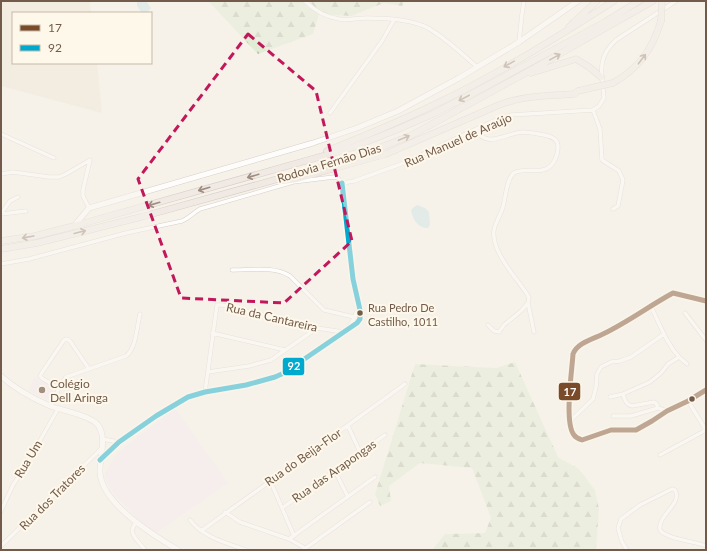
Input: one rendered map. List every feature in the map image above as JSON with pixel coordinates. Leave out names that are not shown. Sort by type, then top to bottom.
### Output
[{"type":"highway","points":[[566,31],[597,1]]},
{"type":"highway","points":[[301,162],[392,124],[444,100],[520,58],[614,1]]},
{"type":"highway","name":"Rodovia Fernão Dias","points":[[1,241],[36,236],[74,226],[351,148],[433,114],[605,22],[639,1]]},
{"type":"highway","name":"Rodovia Fernão Dias","points":[[1,249],[51,240],[141,217],[353,158],[388,145],[410,136],[653,1]]},
{"type":"highway","points":[[260,184],[296,179],[386,154],[514,99],[574,94],[578,91],[613,83],[625,76],[643,58],[656,36],[661,21],[662,1]]},
{"type":"highway","points":[[516,78],[576,59],[601,77]]},
{"type":"highway","points":[[352,164],[388,145]]},
{"type":"street","points":[[305,1],[323,14],[339,19],[369,18],[416,23],[426,27],[477,67]]},
{"type":"street","points":[[520,42],[524,1]]},
{"type":"street","points":[[74,226],[89,208],[313,143],[357,128],[398,111],[459,78],[520,42],[578,1]]},
{"type":"street","points":[[614,209],[618,206],[623,180],[619,171],[602,160],[600,129],[593,110],[599,106],[604,98],[601,77],[603,59],[609,46],[616,40],[676,1]]},
{"type":"street","points":[[330,113],[382,41],[394,20]]},
{"type":"street","name":"Rua Manuel de Araújo","points":[[342,183],[354,181],[382,172],[511,115],[593,110]]},
{"type":"street","points":[[476,130],[479,135],[485,139],[493,139],[522,132],[530,132],[550,136],[557,142],[558,148],[556,157],[551,166],[545,169],[516,172],[511,176],[504,206],[494,231],[496,244],[500,255],[529,298],[528,303],[534,332]]},
{"type":"street","points":[[1,134],[54,158]]},
{"type":"street","points":[[1,174],[13,172],[59,176],[66,174],[90,160],[83,190],[83,196],[89,208]]},
{"type":"street","points":[[1,264],[29,259],[126,233],[182,221],[200,209],[293,182],[334,177],[338,178],[342,183],[353,279],[360,314],[357,324],[344,331],[291,369],[275,377],[246,385],[205,392],[180,401],[119,442],[100,460]]},
{"type":"street","points":[[1,214],[7,204],[18,197]]},
{"type":"street","points":[[1,214],[26,211]]},
{"type":"street","points":[[232,270],[276,270],[284,272],[290,276],[324,310],[354,317]]},
{"type":"street","points":[[706,300],[690,298],[673,293],[614,328],[584,342],[574,350],[569,422],[575,436],[584,440],[611,430],[636,430],[667,411],[706,391]]},
{"type":"street","points":[[488,325],[494,331],[499,332],[504,325],[528,303]]},
{"type":"street","name":"Rua da Cantareira","points":[[205,392],[216,307],[219,305],[317,328],[344,331]]},
{"type":"street","points":[[344,331],[354,317],[359,306]]},
{"type":"street","points":[[651,307],[664,334],[679,357],[687,364]]},
{"type":"street","points":[[686,313],[706,340]]},
{"type":"street","points":[[51,406],[66,377],[129,354],[133,345],[140,314]]},
{"type":"street","points":[[208,372],[265,362],[274,358],[317,328]]},
{"type":"street","points":[[212,333],[285,350]]},
{"type":"street","points":[[569,422],[593,399],[597,374],[601,367],[605,364],[631,357],[664,334]]},
{"type":"street","points":[[59,388],[40,376],[64,340],[66,339],[70,341],[89,369]]},
{"type":"street","points":[[610,397],[623,394],[650,382],[661,373],[668,364],[679,357]]},
{"type":"street","points":[[1,376],[24,393],[58,409],[95,422],[100,430],[102,440],[100,476],[109,495],[136,523],[178,550]]},
{"type":"street","name":"Rua do Beija-Flor","points":[[201,531],[225,512],[405,384]]},
{"type":"street","points":[[623,394],[624,400],[628,405],[632,406],[654,402],[658,408]]},
{"type":"street","points":[[660,455],[706,430],[688,401]]},
{"type":"street","points":[[614,416],[631,416],[658,408],[667,411]]},
{"type":"street","name":"Rua Um","points":[[1,511],[13,485],[58,409]]},
{"type":"street","points":[[348,426],[360,452]]},
{"type":"street","name":"Rua das Arapongas","points":[[282,508],[385,435]]},
{"type":"street","points":[[102,440],[119,442]]},
{"type":"street","name":"Rua dos Tratores","points":[[1,546],[102,448]]},
{"type":"street","points":[[335,471],[348,497]]},
{"type":"street","points":[[289,539],[376,477]]},
{"type":"street","points":[[270,480],[294,536]]},
{"type":"street","points":[[626,550],[618,528],[620,519],[640,505],[672,489],[677,493],[676,499],[660,522],[660,530],[665,535],[692,541],[706,546]]},
{"type":"street","points":[[225,512],[240,522],[289,539],[304,549],[370,502]]},
{"type":"street","points":[[190,520],[201,531],[218,540],[246,550]]},
{"type":"street","points":[[136,523],[132,528],[132,533],[145,550]]},
{"type":"highlighted area","points":[[248,34],[316,91],[352,241],[284,303],[181,298],[138,179]]},
{"type":"shaded area","points":[[1,1],[90,1],[91,12],[12,12],[12,64],[97,64],[102,113],[1,86]]},
{"type":"shaded area","points":[[137,1],[146,1],[151,8],[147,12],[141,12],[137,6]]},
{"type":"shaded area","points":[[417,205],[425,208],[429,212],[430,225],[428,228],[418,225],[413,216],[411,210]]},
{"type":"shaded area","name":"Colégio Dell Aringa","points":[[34,377],[55,388],[50,401],[29,391]]},
{"type":"shaded area","points":[[175,408],[228,483],[156,533],[139,520],[114,494],[106,481],[105,473],[117,453]]},
{"type":"green space","points":[[208,1],[405,1],[402,6],[384,3],[351,16],[319,14],[313,34],[258,54]]},
{"type":"green space","points":[[515,362],[558,457],[579,469],[595,490],[599,509],[596,550],[432,550],[445,534],[485,533],[491,518],[472,468],[420,463],[389,486],[391,501],[380,506],[375,494],[415,364],[496,368]]},
{"type":"transit line","name":"92","points":[[100,460],[119,442],[156,416],[188,397],[205,392],[246,385],[275,377],[284,373],[357,323],[360,319],[360,310],[353,279],[342,183]]},
{"type":"transit line","name":"17","points":[[706,301],[673,293],[621,324],[578,347],[573,354],[570,384],[569,420],[571,429],[575,436],[582,440],[611,430],[636,430],[706,390]]},
{"type":"place","name":"Rua Pedro De Castilho, 1011","points":[[360,313]]},
{"type":"place","name":"Colégio Dell Aringa","points":[[42,390]]}]
